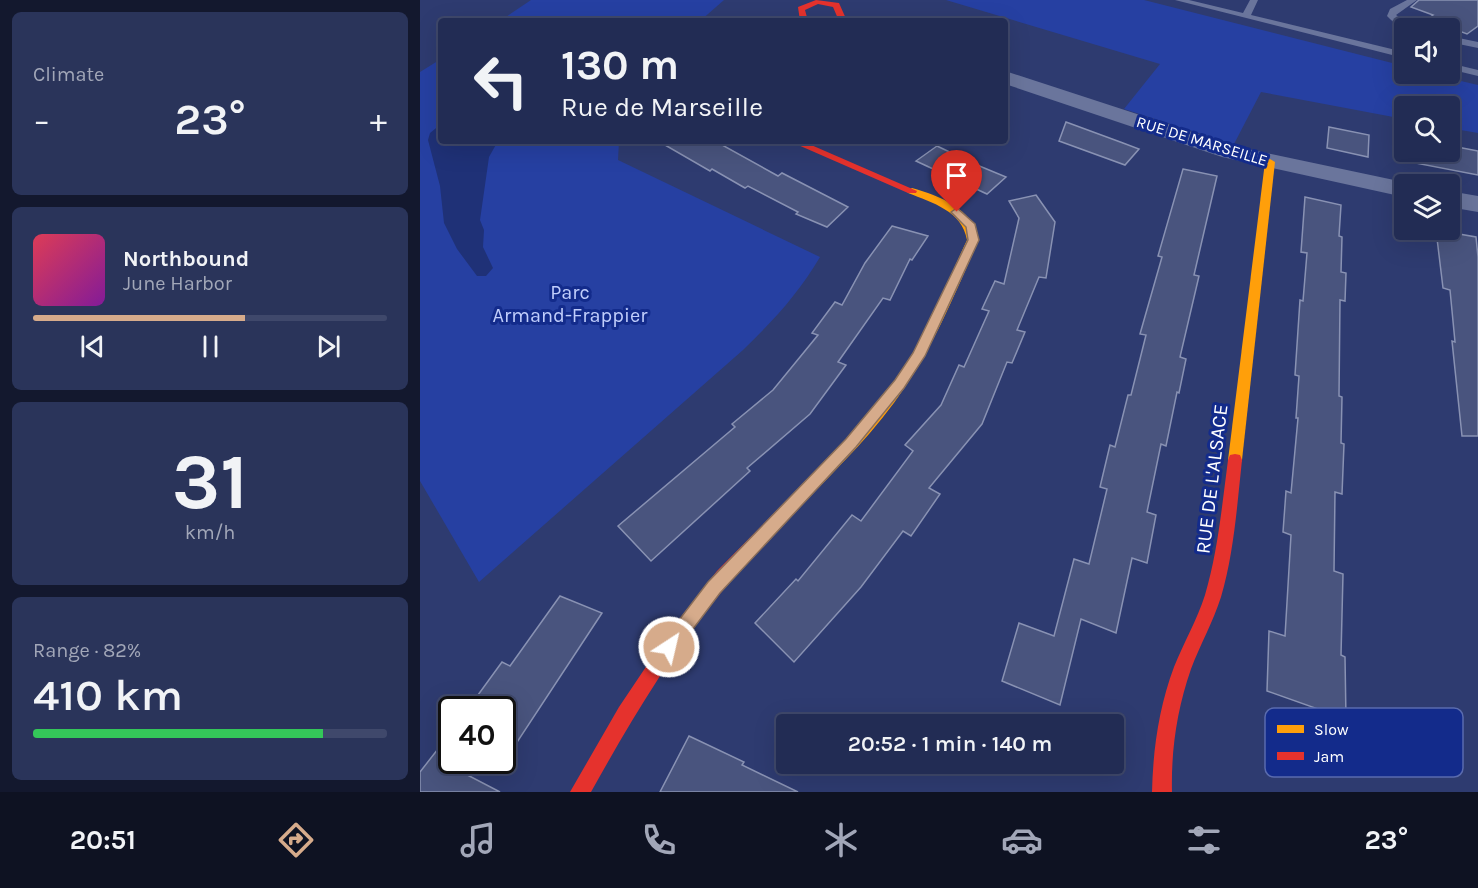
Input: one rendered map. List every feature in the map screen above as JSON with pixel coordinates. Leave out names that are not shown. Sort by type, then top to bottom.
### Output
[{"type":"street","points":[[803,18],[801,9],[817,2],[836,5],[842,18]]},
{"type":"street","name":"RUE DE MARSEILLE","points":[[1008,78],[1176,135],[1270,162],[1394,187]]},
{"type":"street","points":[[580,792],[629,707],[693,613],[714,587],[851,443],[900,384],[918,356],[973,240],[974,232],[968,221],[947,206],[801,144]]},
{"type":"street","name":"RUE DE L'ALSACE","points":[[1162,792],[1161,766],[1167,719],[1179,677],[1209,606],[1220,571],[1270,162]]},
{"type":"street","points":[[1460,201],[1478,204]]},
{"type":"lane","points":[[1179,0],[1394,53]]},
{"type":"lane","points":[[1246,16],[1254,0]]},
{"type":"lane","points":[[1394,19],[1391,16],[1393,11],[1413,0]]},
{"type":"lane","points":[[1460,41],[1478,45]]},
{"type":"lane","points":[[1460,69],[1478,74]]},
{"type":"green space","points":[[531,0],[724,0],[703,18],[504,18]]},
{"type":"green space","points":[[946,0],[1144,0],[1394,63],[1394,84],[1460,84],[1460,81],[1478,85],[1478,133],[1460,130],[1460,96],[1394,96],[1394,117],[1261,92],[1234,144],[1124,109],[1160,64]]},
{"type":"green space","name":"Parc Armand-Frappier","points":[[438,61],[438,144],[619,144],[618,160],[820,257],[785,306],[743,350],[479,582],[420,481],[420,72]]},
{"type":"water","points":[[438,126],[438,144],[496,144],[489,157],[480,220],[484,230],[483,247],[493,268],[486,276],[477,276],[457,249],[444,223],[440,186],[428,140],[430,133]]},
{"type":"building","points":[[1419,0],[1478,0],[1478,26],[1467,34],[1460,31],[1460,18],[1429,18],[1433,15],[1411,7]]},
{"type":"building","points":[[1066,122],[1139,149],[1125,165],[1059,141]]},
{"type":"building","points":[[1329,127],[1369,135],[1368,157],[1327,148]]},
{"type":"building","points":[[663,144],[720,144],[778,176],[782,173],[848,207],[827,227],[796,214],[798,212],[748,186],[745,188],[712,169],[710,171]]},
{"type":"building","points":[[937,146],[1006,177],[987,194],[916,161]]},
{"type":"building","points":[[1460,148],[1478,151],[1478,175],[1410,162],[1460,162]]},
{"type":"building","points":[[1183,169],[1217,176],[1194,275],[1199,276],[1180,357],[1186,359],[1179,393],[1177,392],[1166,446],[1161,444],[1147,512],[1156,515],[1147,563],[1132,558],[1116,633],[1081,619],[1060,705],[1002,681],[1019,623],[1054,636],[1074,559],[1089,564],[1107,489],[1100,487],[1110,445],[1115,447],[1128,395],[1131,395],[1146,335],[1140,334],[1162,257],[1158,256]]},
{"type":"building","points":[[1036,195],[1055,222],[1046,278],[1039,277],[1017,330],[1025,332],[1012,363],[1007,362],[982,424],[929,488],[940,494],[911,536],[903,531],[861,587],[794,662],[755,623],[796,579],[798,581],[852,515],[861,521],[913,451],[905,445],[941,405],[959,365],[964,367],[989,311],[982,309],[995,281],[1004,284],[1019,218],[1009,201]]},
{"type":"building","points":[[1305,197],[1341,205],[1339,236],[1342,237],[1341,272],[1346,273],[1345,301],[1340,300],[1339,396],[1342,397],[1341,443],[1344,444],[1342,494],[1335,492],[1334,571],[1343,574],[1341,655],[1345,657],[1346,708],[1315,708],[1267,691],[1269,631],[1285,636],[1291,535],[1283,532],[1286,491],[1291,493],[1298,418],[1296,418],[1299,376],[1295,375],[1300,300],[1303,301],[1307,253],[1301,252]]},
{"type":"building","points":[[892,226],[928,236],[912,260],[910,259],[890,300],[883,298],[838,362],[846,365],[810,414],[747,468],[750,471],[651,561],[618,526],[735,427],[732,424],[773,390],[818,335],[812,333],[835,302],[842,305],[865,263]]},
{"type":"building","points":[[1460,234],[1476,237],[1478,436],[1462,436],[1452,341],[1455,342],[1450,290],[1443,288],[1437,240],[1460,240]]},
{"type":"building","points":[[560,596],[602,613],[516,744],[516,696],[477,696],[502,662],[510,666]]},
{"type":"building","points":[[689,736],[744,762],[742,765],[798,792],[660,792]]},
{"type":"building","points":[[438,749],[438,774],[465,774],[500,792],[420,792],[420,772]]},
{"type":"traffic: slow","points":[[1235,460],[1270,162]]},
{"type":"traffic: slow","points":[[798,499],[865,428],[901,383],[931,331],[973,240],[971,230],[959,214],[941,203],[912,191]]},
{"type":"traffic: jam","points":[[803,18],[801,9],[817,2],[836,5],[842,18]]},
{"type":"traffic: jam","points":[[801,144],[912,191]]},
{"type":"traffic: jam","points":[[1162,792],[1164,744],[1170,713],[1183,667],[1213,595],[1227,528],[1235,460]]},
{"type":"traffic: jam","points":[[580,792],[610,739],[676,637],[733,566],[798,499]]},
{"type":"route","points":[[669,647],[714,587],[851,443],[900,384],[918,356],[973,240],[974,232],[971,226],[957,212]]}]
